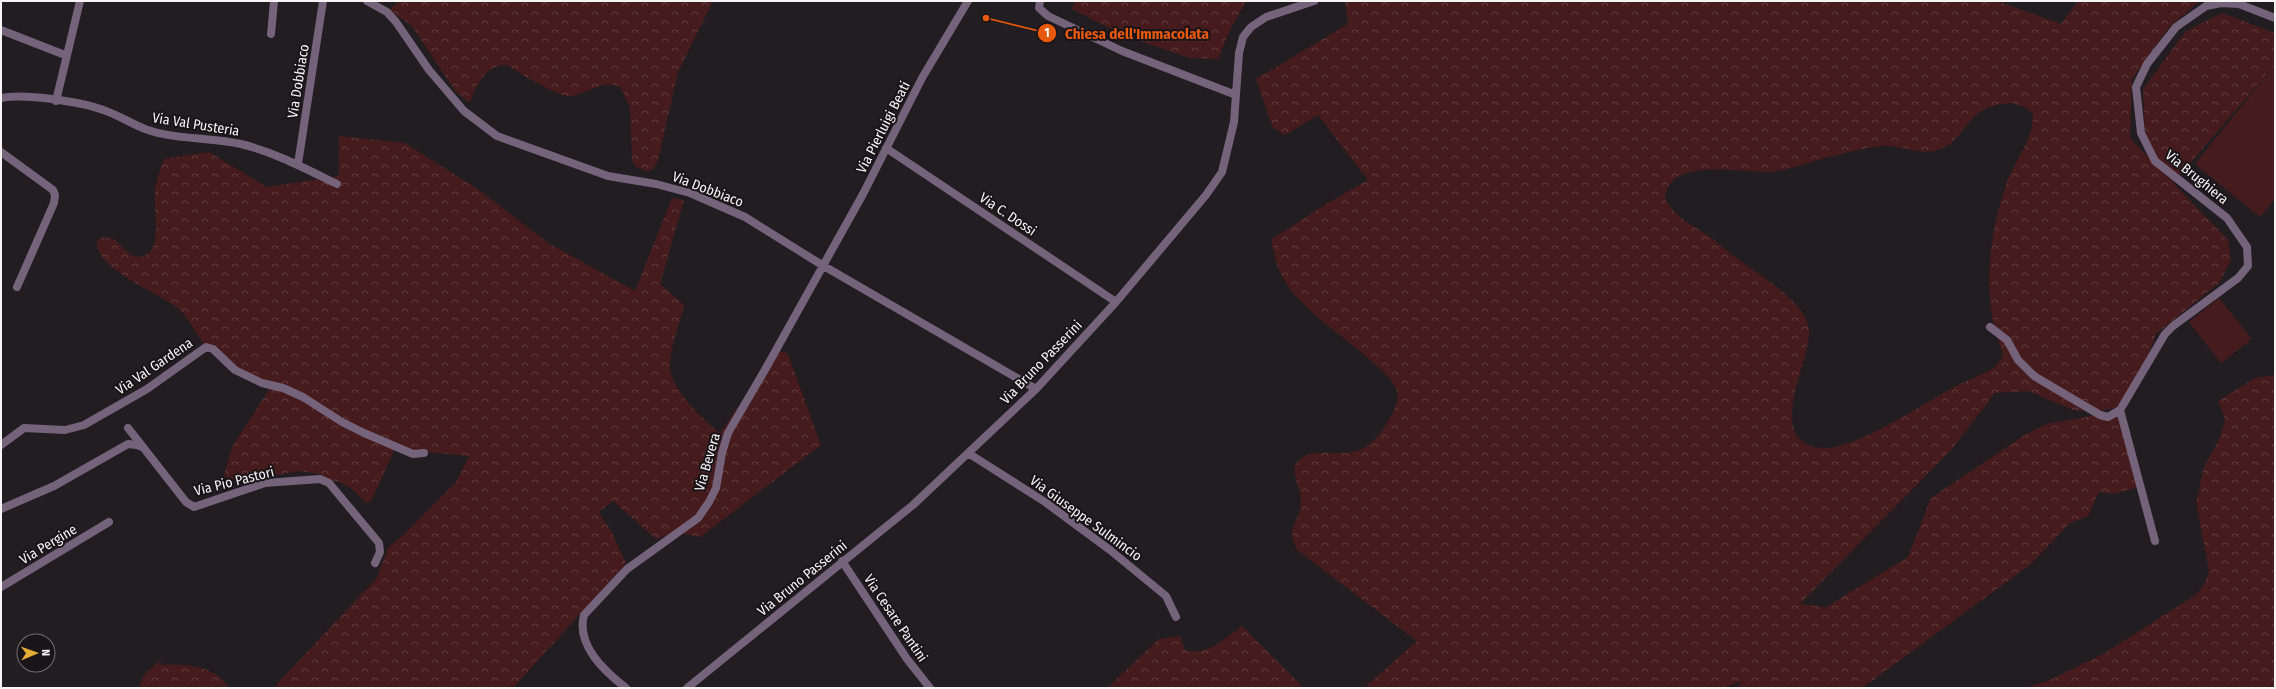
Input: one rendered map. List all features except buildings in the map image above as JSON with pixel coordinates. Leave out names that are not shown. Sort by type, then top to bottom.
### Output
[{"type":"street","points":[[56,100],[65,55],[80,1]]},
{"type":"street","points":[[271,34],[274,1]]},
{"type":"street","name":"Via Dobbiaco","points":[[298,164],[323,1]]},
{"type":"street","name":"Via Dobbiaco","points":[[367,1],[386,12],[396,22],[429,70],[464,111],[497,136],[608,176],[656,184],[690,193],[745,217],[822,266],[1036,389]]},
{"type":"street","name":"Via Pierluigi Beati","points":[[822,266],[922,78],[968,1]]},
{"type":"street","points":[[1040,1],[1039,8],[1048,16],[1122,51],[1236,95]]},
{"type":"street","name":"Via Bruno Passerini","points":[[687,688],[698,684],[842,561],[913,504],[1036,389],[1116,302],[1206,194],[1222,172],[1230,143],[1239,53],[1243,37],[1251,27],[1280,10],[1314,1]]},
{"type":"street","name":"Via Brughiera","points":[[2120,410],[2165,334],[2238,278],[2248,266],[2247,247],[2226,218],[2155,161],[2141,133],[2136,88],[2147,64],[2176,27],[2206,6],[2221,3],[2239,4],[2275,18]]},
{"type":"street","points":[[1,30],[65,55]]},
{"type":"street","name":"Via Val Pusteria","points":[[1,98],[8,97],[56,100],[105,110],[144,129],[164,134],[242,144],[298,164],[337,184]]},
{"type":"street","name":"Via C. Dossi","points":[[886,148],[1116,302]]},
{"type":"street","points":[[1,152],[53,190],[55,195],[54,203],[16,287]]},
{"type":"street","name":"Via Bevera","points":[[626,688],[590,653],[584,636],[582,623],[584,615],[627,569],[698,518],[709,502],[716,488],[722,453],[728,433],[766,368],[822,266]]},
{"type":"street","points":[[1990,326],[2007,340],[2018,360],[2034,376],[2100,415],[2108,417],[2120,410],[2155,541]]},
{"type":"street","name":"Via Val Gardena","points":[[1,445],[24,428],[65,430],[84,425],[147,390],[206,347],[213,349],[235,370],[262,383],[283,388],[303,397],[342,422],[364,433],[413,454],[424,453]]},
{"type":"street","name":"Via Pio Pastori","points":[[128,428],[186,502],[194,506],[265,483],[320,479],[329,483],[344,498],[378,543],[380,552],[375,563]]},
{"type":"street","points":[[1,509],[54,486],[128,444],[137,444],[144,449]]},
{"type":"street","name":"Via Giuseppe Sulmincio","points":[[968,453],[1045,502],[1110,550],[1166,596],[1176,617]]},
{"type":"street","name":"Via Pergine","points":[[1,587],[108,522]]},
{"type":"street","name":"Via Cesare Pantini","points":[[842,561],[907,660],[930,688]]},
{"type":"green space","points":[[399,1],[713,1],[678,72],[658,160],[653,169],[647,172],[635,166],[632,160],[630,107],[620,87],[613,85],[600,86],[574,96],[567,96],[546,88],[507,65],[493,68],[483,77],[475,89],[470,103],[456,92],[412,26],[389,10]]},
{"type":"green space","points":[[1075,1],[1246,1],[1229,32],[1218,59],[1190,58],[1125,36],[1072,9]]},
{"type":"green space","points":[[1345,1],[1997,1],[2061,24],[2078,1],[2200,1],[2170,26],[2132,79],[2130,138],[2171,181],[2145,139],[2143,89],[2186,31],[2222,13],[2275,33],[2275,65],[2173,183],[2228,240],[2231,260],[2219,283],[2156,334],[2134,394],[2122,406],[2096,412],[2073,410],[2028,391],[1995,393],[1951,450],[1800,604],[1826,607],[1908,557],[1931,498],[2026,434],[2047,424],[2092,416],[2118,416],[2130,432],[2139,487],[2112,494],[2099,492],[2088,516],[2070,523],[2031,564],[1862,688],[1738,688],[1741,681],[1725,688],[1364,688],[1417,641],[1297,550],[1292,534],[1294,524],[1299,515],[1301,502],[1294,468],[1299,460],[1313,453],[1349,453],[1367,446],[1380,434],[1389,420],[1397,402],[1398,395],[1393,382],[1382,371],[1307,308],[1296,296],[1286,283],[1279,270],[1271,240],[1326,204],[1368,180],[1318,115],[1285,135],[1273,128],[1256,79],[1348,24]],"holes":[[[2011,103],[2027,108],[2033,114],[2030,132],[2009,176],[1997,216],[1991,249],[1989,282],[1990,298],[1993,320],[2003,356],[1995,367],[1954,387],[1891,424],[1855,441],[1826,448],[1807,444],[1796,435],[1792,420],[1793,403],[1809,335],[1805,317],[1788,296],[1732,255],[1709,236],[1688,223],[1673,211],[1665,199],[1669,185],[1680,176],[1694,171],[1777,171],[1793,168],[1841,154],[1881,146],[1924,152],[1938,150],[1956,139],[1968,124],[1983,110],[1995,105]]]},
{"type":"green space","points":[[2275,65],[2275,199],[2260,217],[2195,164]]},
{"type":"green space","points":[[339,136],[405,143],[479,190],[548,243],[635,291],[672,198],[684,200],[660,284],[684,305],[670,359],[671,374],[675,384],[696,412],[720,433],[774,354],[780,351],[788,354],[821,445],[700,537],[676,532],[656,539],[613,501],[599,512],[612,533],[626,563],[513,688],[273,688],[377,578],[388,548],[456,482],[469,456],[395,449],[371,501],[366,503],[352,489],[340,482],[328,480],[320,474],[300,471],[239,481],[224,476],[232,447],[272,385],[220,358],[202,342],[179,309],[115,269],[104,259],[98,249],[98,239],[102,237],[114,239],[132,256],[143,256],[150,252],[154,243],[156,232],[155,188],[164,159],[209,152],[267,187],[339,176]]},
{"type":"green space","points":[[2219,298],[2252,339],[2221,363],[2189,322]]},
{"type":"green space","points":[[2275,375],[2275,688],[2025,688],[2050,680],[2103,654],[2194,596],[2199,591],[2204,584],[2209,570],[2196,503],[2204,467],[2220,438],[2225,419],[2218,401],[2255,378]]},
{"type":"green space","points":[[1242,626],[1304,688],[1107,688],[1159,639],[1180,636],[1185,650],[1201,651],[1223,641]]},
{"type":"green space","points":[[160,661],[162,665],[181,665],[208,670],[223,680],[229,688],[140,688],[144,675]]},
{"type":"place","name":"Chiesa dell'Immacolata","points":[[986,18]]}]
